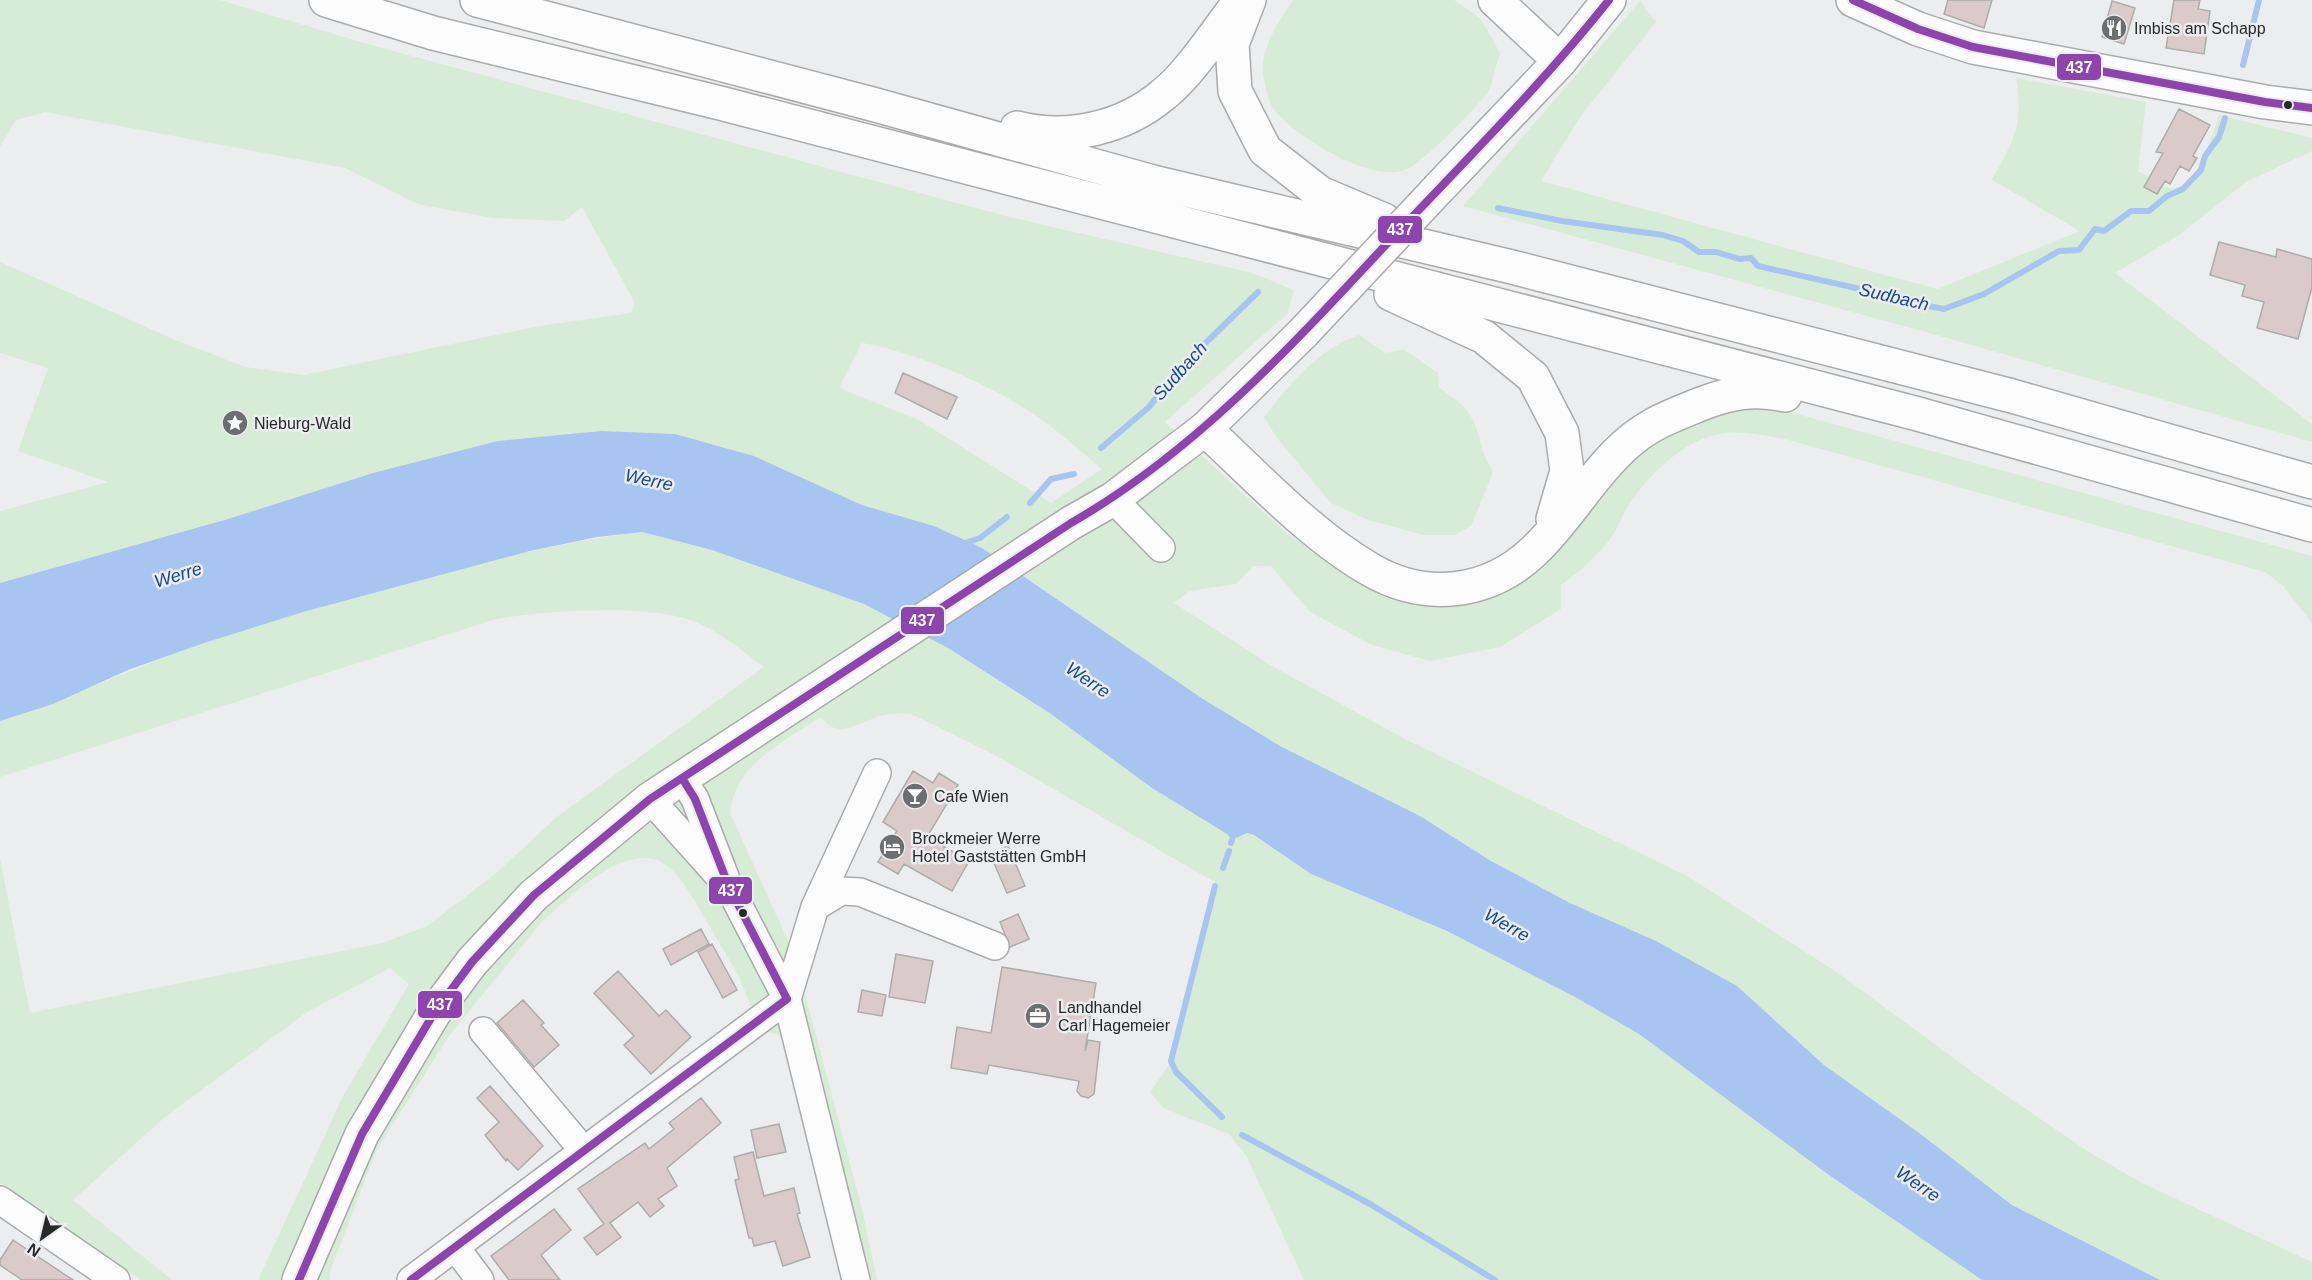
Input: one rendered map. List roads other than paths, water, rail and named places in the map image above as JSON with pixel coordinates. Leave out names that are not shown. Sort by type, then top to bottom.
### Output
[{"type":"main road","points":[[326,0],[433,33],[720,103],[1918,414],[2312,525]]},
{"type":"main road","points":[[477,0],[872,104],[1153,182],[1555,278],[2012,396],[2312,482]]},
{"type":"main road","points":[[872,104],[898,99],[1031,132],[1076,133],[1129,119],[1166,93],[1242,0]]},
{"type":"main road","points":[[1249,0],[1232,44],[1235,91],[1265,150],[1320,193],[1381,219],[1519,255],[1555,278]]},
{"type":"main road","points":[[1495,0],[1560,61]]},
{"type":"main road","points":[[299,1280],[362,1134],[434,1013],[472,962],[534,895],[650,799],[1071,523],[1113,499],[1204,429],[1303,333],[1560,61],[1609,0]]},
{"type":"main road","points":[[1588,28],[1625,0]]},
{"type":"main road","points":[[1864,4],[1918,29],[1973,47],[2265,102],[2312,108]]},
{"type":"main road","points":[[1310,257],[1484,337],[1533,377],[1562,433],[1567,471],[1547,538]]},
{"type":"main road","points":[[1204,429],[1323,536],[1371,570],[1409,585],[1446,591],[1477,585],[1508,571],[1533,553],[1617,453],[1653,423],[1729,393],[1766,390],[1863,414],[1918,414]]},
{"type":"street","points":[[1113,499],[1161,548]]},
{"type":"street","points":[[411,1280],[787,999],[815,907],[877,773]]},
{"type":"street","points":[[682,778],[695,799],[729,887],[787,999],[856,1280]]},
{"type":"street","points":[[650,799],[729,887]]},
{"type":"street","points":[[815,907],[841,891],[860,892],[995,946]]},
{"type":"street","points":[[483,1031],[584,1151]]},
{"type":"street","points":[[0,1200],[116,1280]]},
{"type":"street","points":[[456,1248],[480,1280]]},
{"type":"water","name":"Werre","points":[[601,431],[675,434],[754,456],[862,505],[934,526],[982,548],[1203,699],[1280,746],[1420,816],[1491,861],[1570,903],[1656,941],[1737,986],[1824,1065],[1922,1135],[2012,1205],[2160,1280],[1982,1280],[1829,1175],[1639,1034],[1575,997],[1447,931],[1311,874],[1254,835],[1247,833],[1232,840],[1227,834],[1152,788],[1051,714],[948,648],[864,604],[712,550],[642,532],[597,537],[530,551],[303,612],[204,643],[128,670],[53,704],[0,721],[0,583],[228,519],[373,473],[498,441]]},
{"type":"waterway","name":"Sudbach","points":[[2243,65],[2259,0]]},
{"type":"waterway","name":"Sudbach","points":[[1498,208],[1562,221],[1663,235],[1683,241],[1699,252],[1716,252],[1739,259],[1751,258],[1758,266],[1869,291],[1881,297],[1944,309],[1984,294],[2059,251],[2079,250],[2095,229],[2104,231],[2131,211],[2149,211],[2167,196],[2183,189],[2201,170],[2205,156],[2219,137],[2225,118]]},
{"type":"waterway","name":"Sudbach","points":[[1101,448],[1149,407],[1182,366],[1258,292]]},
{"type":"waterway","name":"Sudbach","points":[[1030,503],[1051,479],[1074,474]]},
{"type":"waterway","name":"Sudbach","points":[[962,544],[980,538],[1007,517]]},
{"type":"waterway","points":[[1223,868],[1229,851]]},
{"type":"waterway","points":[[1215,886],[1171,1061],[1176,1072],[1222,1117]]},
{"type":"waterway","points":[[1242,1135],[1370,1204],[1495,1280]]},
{"type":"place","name":"Imbiss am Schapp","points":[[2114,28]]},
{"type":"place","name":"Nieburg-Wald","points":[[235,423]]},
{"type":"place","name":"Cafe Wien","points":[[915,796]]},
{"type":"place","name":"Brockmeier Werre Hotel Gaststätten GmbH","points":[[892,847]]},
{"type":"place","name":"Landhandel Carl Hagemeier","points":[[1038,1016]]}]
